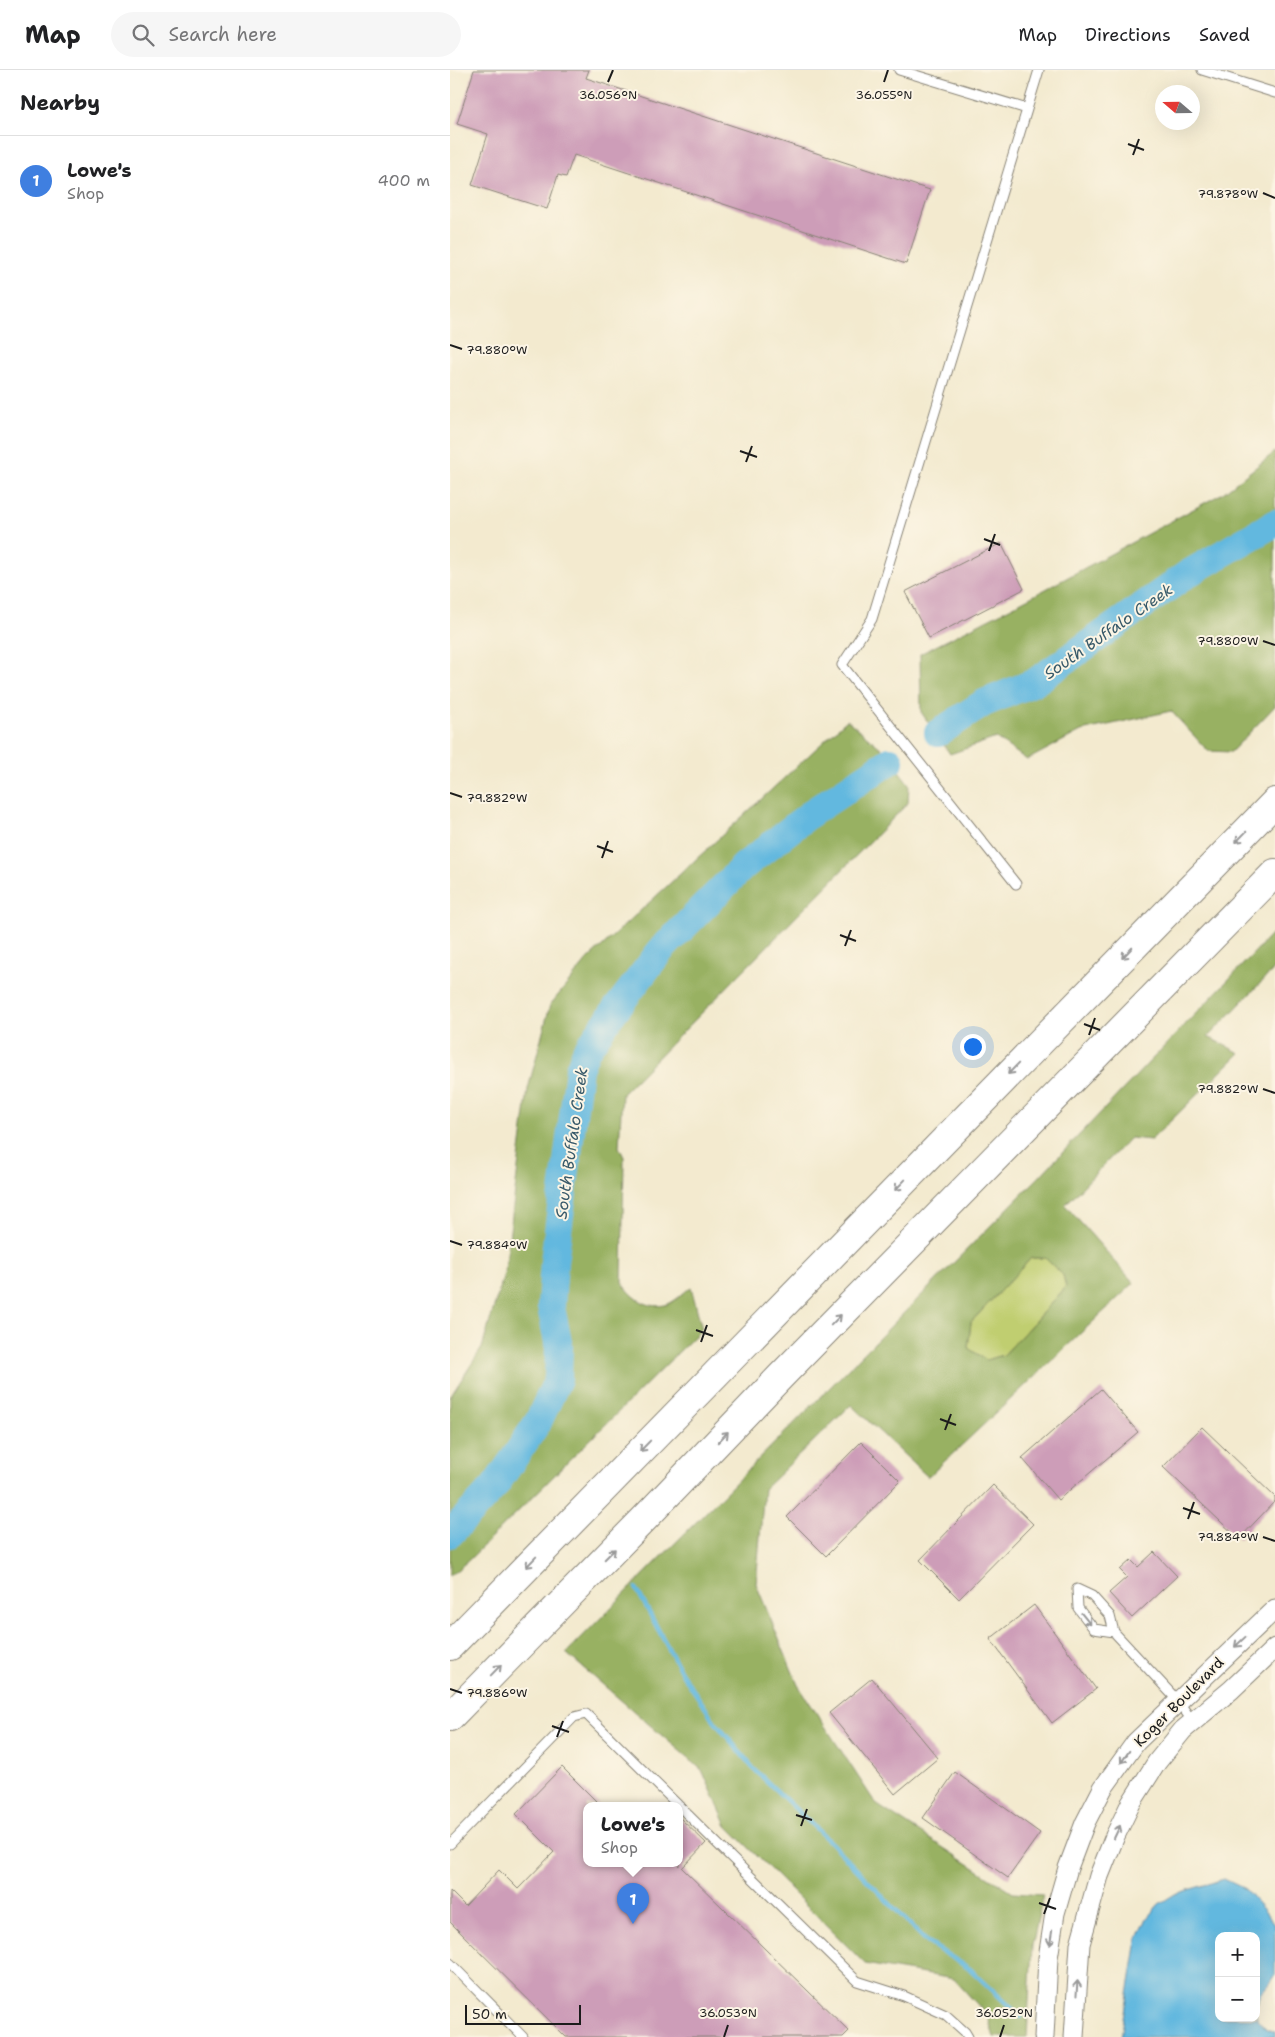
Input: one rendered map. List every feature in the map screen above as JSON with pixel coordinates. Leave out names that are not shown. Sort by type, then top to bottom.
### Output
[{"type":"highway","points":[[450,1646],[1275,802]]},
{"type":"highway","points":[[450,1717],[781,1376],[1275,873]]},
{"type":"street","name":"Koger Boulevard","points":[[1044,2037],[1048,1958],[1055,1913],[1068,1868],[1085,1823],[1103,1788],[1136,1742],[1275,1609]]},
{"type":"street","name":"Koger Boulevard","points":[[1074,2037],[1080,1944],[1099,1876],[1131,1803],[1157,1762],[1183,1730],[1231,1690],[1275,1648]]},
{"type":"lane","points":[[899,70],[1027,109]]},
{"type":"lane","points":[[1016,884],[842,665],[872,618],[1039,70]]},
{"type":"lane","points":[[1202,70],[1275,92]]},
{"type":"lane","points":[[1114,1632],[1094,1629],[1078,1608],[1077,1589],[1092,1596],[1110,1616],[1114,1632],[1178,1701],[1192,1722]]},
{"type":"lane","points":[[450,1844],[574,1717],[586,1714],[675,1802]]},
{"type":"lane","points":[[683,1810],[856,1981],[904,1996],[946,2015],[968,2037]]},
{"type":"lane","points":[[450,1963],[523,2037]]},
{"type":"green space","points":[[1275,452],[1275,706],[1231,752],[1208,751],[1171,711],[1081,731],[1027,760],[996,738],[950,754],[921,712],[920,654],[1035,595],[1223,493]]},
{"type":"green space","points":[[847,720],[882,749],[909,784],[908,803],[622,1094],[619,1147],[624,1157],[622,1282],[640,1301],[658,1306],[672,1302],[691,1287],[702,1329],[470,1559],[450,1576],[450,1397],[482,1348],[505,1270],[528,1089],[550,1005],[588,959]]},
{"type":"green space","points":[[1275,931],[1275,968],[1208,1037],[1240,1053],[1151,1140],[1130,1138],[1065,1205],[1134,1283],[928,1477],[851,1405],[764,1489],[756,1584],[798,1685],[876,1804],[1013,1893],[1043,1895],[1032,1946],[1027,2037],[994,2037],[987,2015],[954,1979],[865,1964],[727,1826],[702,1770],[566,1653],[1039,1177]],"holes":[[[1031,1258],[1045,1258],[1063,1275],[1066,1287],[1004,1355],[986,1360],[968,1348],[971,1322]]]},
{"type":"green space","points":[[1031,1258],[1045,1258],[1063,1275],[1066,1287],[1004,1355],[986,1360],[968,1348],[971,1322]]},
{"type":"water","points":[[1224,1879],[1245,1889],[1275,1925],[1275,1976],[1260,1997],[1260,1932],[1215,1932],[1215,2022],[1259,2022],[1267,2029],[1275,2032],[1275,2037],[1121,2037],[1137,1940],[1147,1918],[1159,1904],[1175,1894]]},
{"type":"building","points":[[474,70],[589,70],[586,78],[930,190],[906,264],[574,155],[566,177],[558,175],[547,209],[472,185],[488,134],[457,124]]},
{"type":"building","points":[[1001,543],[1024,589],[929,638],[905,592]]},
{"type":"building","points":[[1101,1389],[1138,1432],[1058,1500],[1022,1458]]},
{"type":"building","points":[[1202,1427],[1275,1497],[1275,1501],[1239,1539],[1163,1467]]},
{"type":"building","points":[[861,1442],[900,1481],[826,1556],[787,1517]]},
{"type":"building","points":[[993,1485],[1033,1524],[959,1599],[920,1560]]},
{"type":"building","points":[[1154,1552],[1177,1576],[1132,1618],[1109,1593],[1127,1577],[1120,1570],[1131,1560],[1138,1567]]},
{"type":"building","points":[[1034,1605],[1096,1689],[1052,1723],[990,1639]]},
{"type":"building","points":[[872,1678],[938,1758],[895,1794],[829,1713]]},
{"type":"building","points":[[562,1767],[597,1802],[583,1802],[583,1867],[683,1867],[849,2031],[843,2037],[566,2037],[450,1922],[450,1891],[465,1906],[499,1870],[518,1889],[554,1852],[516,1814]]},
{"type":"building","points":[[955,1772],[1040,1833],[1008,1878],[923,1818]]},
{"type":"building","points":[[683,1821],[706,1843],[683,1867]]},
{"type":"waterway","name":"South Buffalo Creek","points":[[938,733],[984,703],[1035,682],[1189,573],[1275,523]]},
{"type":"waterway","name":"South Buffalo Creek","points":[[450,1534],[494,1487],[538,1422],[558,1379],[559,1347],[551,1307],[554,1262],[579,1069],[586,1051],[661,950],[744,866],[814,811],[890,761]]},
{"type":"waterway","points":[[636,1588],[681,1672],[715,1722],[753,1768],[832,1844],[927,1942],[970,1969],[1021,2017]]},
{"type":"place","name":"Lowe's","points":[[633,1924]]}]
